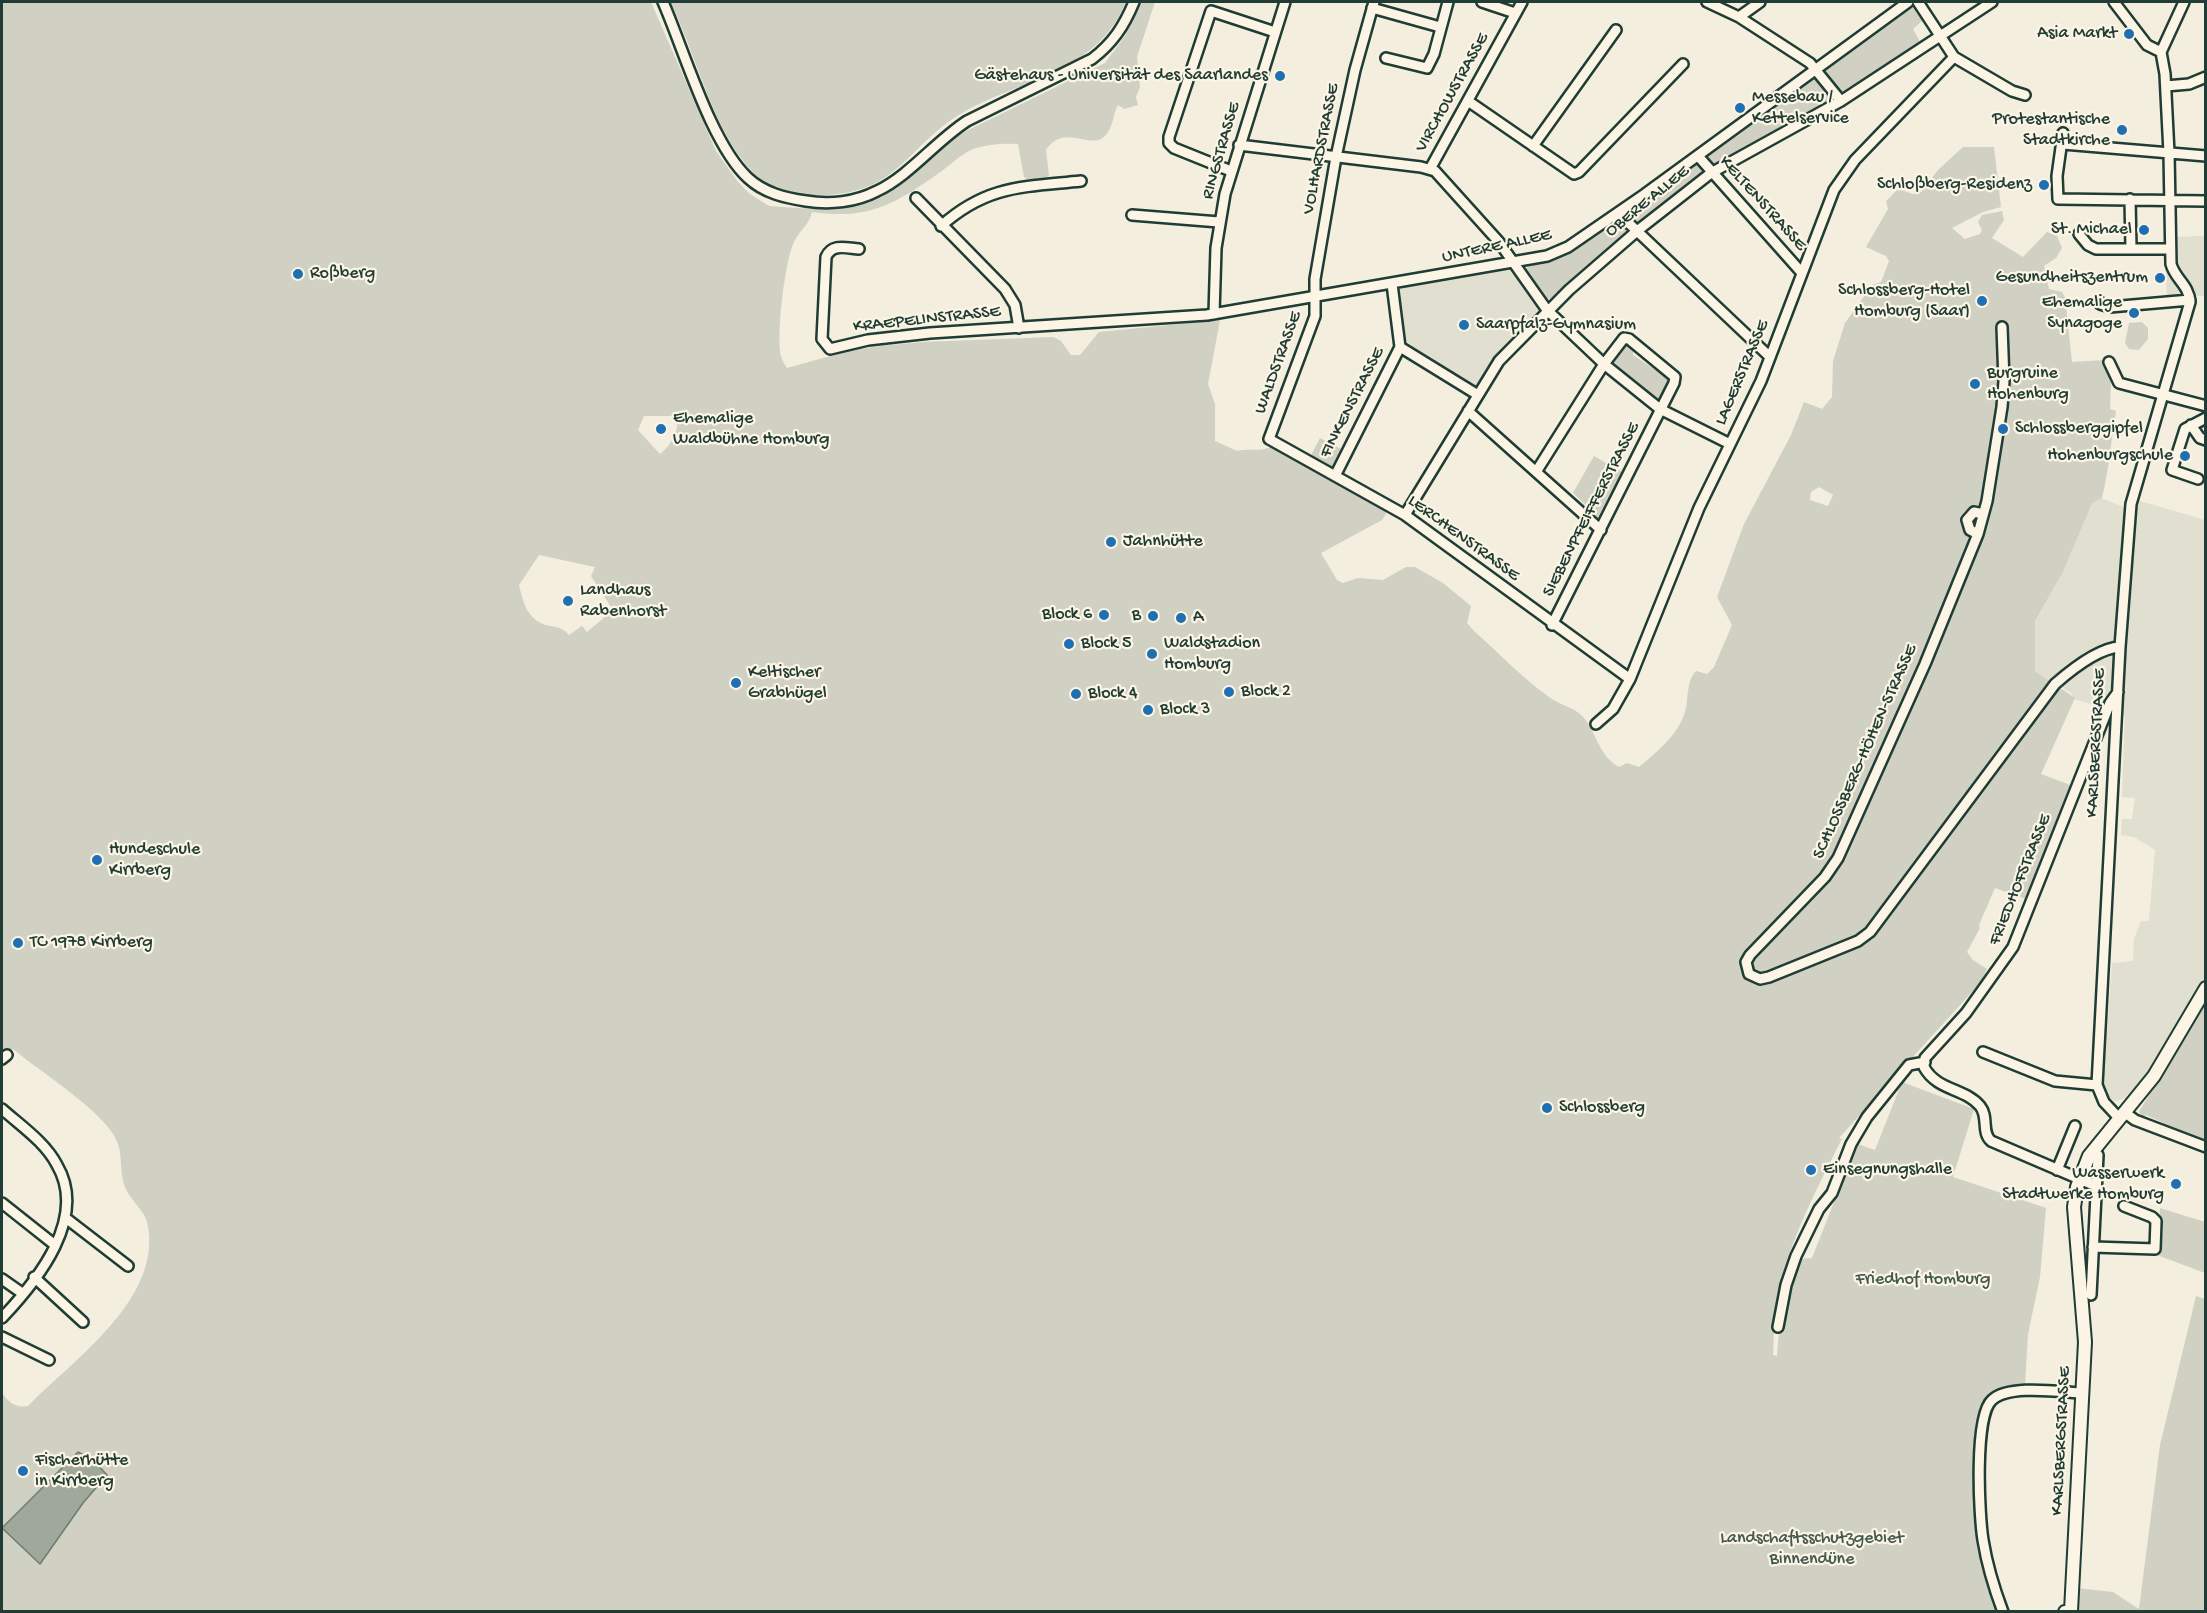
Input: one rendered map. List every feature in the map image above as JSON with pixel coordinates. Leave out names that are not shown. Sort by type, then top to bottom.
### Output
[{"type":"main road","name":"KARLSBERGSTRASSE","points":[[2069,1611],[2085,1342],[2086,1273],[2074,1207],[2078,1179],[2089,1156],[2165,1059],[2205,988]]},
{"type":"street","points":[[663,2],[719,140],[741,170],[773,194],[812,202],[836,202],[877,192],[900,177],[948,133],[967,121],[1092,59],[1107,48],[1119,32],[1134,2]]},
{"type":"street","name":"RINGSTRASSE","points":[[1214,314],[1219,222],[1231,171],[1285,2]]},
{"type":"street","points":[[1386,58],[1427,68],[1434,54],[1448,2]]},
{"type":"street","points":[[1482,2],[1515,13]]},
{"type":"street","name":"VIRCHOWSTRASSE","points":[[1430,168],[1522,2]]},
{"type":"street","points":[[1707,2],[1739,17],[1816,67],[1841,101]]},
{"type":"street","points":[[1739,17],[1760,2]]},
{"type":"street","name":"UNTERE ALLEE","points":[[1088,324],[1214,314],[1515,263],[1560,252],[1698,156],[1816,67],[1908,2]]},
{"type":"street","points":[[1918,2],[1954,57],[2012,91],[2025,95]]},
{"type":"street","name":"OBERE ALLEE","points":[[1405,515],[1506,352],[1547,310],[1637,231],[1712,173],[1841,101],[1992,2]]},
{"type":"street","points":[[2114,2],[2147,45],[2161,52]]},
{"type":"street","points":[[2098,301],[2110,307],[2190,298],[2187,289],[2174,271],[2170,249],[2166,86],[2161,52],[2184,2]]},
{"type":"street","name":"VOLHARDSTRASSE","points":[[1316,297],[1314,279],[1336,157],[1373,5],[1440,27]]},
{"type":"street","points":[[1231,171],[1189,156],[1169,143],[1211,11],[1275,32]]},
{"type":"street","points":[[1533,146],[1616,30]]},
{"type":"street","name":"LAGERSTRASSE","points":[[1596,724],[1613,709],[1630,679],[1699,508],[1756,393],[1837,184],[1855,160],[1954,57]]},
{"type":"street","points":[[1468,101],[1569,171],[1580,172],[1683,64]]},
{"type":"street","points":[[2166,86],[2189,84],[2205,77]]},
{"type":"street","points":[[2063,133],[2057,177],[2058,199],[2205,201]]},
{"type":"street","points":[[2063,144],[2205,156]]},
{"type":"street","points":[[1239,145],[1430,168],[1440,175],[1515,263],[1547,310],[1604,364],[1660,410],[1730,444]]},
{"type":"street","name":"KELTENSTRASSE","points":[[1698,156],[1802,273]]},
{"type":"street","points":[[941,226],[968,205],[998,191],[1081,181]]},
{"type":"street","points":[[916,198],[1011,296],[1019,328]]},
{"type":"street","points":[[2130,199],[2131,249]]},
{"type":"street","points":[[1618,213],[1770,357]]},
{"type":"street","points":[[1132,215],[1219,222]]},
{"type":"street","points":[[2079,234],[2093,249],[2170,249]]},
{"type":"street","name":"KRAEPELINSTRASSE","points":[[859,249],[837,247],[826,257],[822,339],[830,349],[896,336],[1088,324]]},
{"type":"street","points":[[1392,284],[1400,346],[1478,395]]},
{"type":"street","name":"WALDSTRASSE","points":[[1269,439],[1316,316],[1316,297]]},
{"type":"street","name":"KARLSBERGSTRASSE","points":[[2097,1085],[2120,647],[2131,504],[2190,298]]},
{"type":"street","name":"SCHLOSSBERG-HÖHEN-STRASSE","points":[[2002,327],[2004,392],[1978,534],[1925,664],[1838,858],[1825,877],[1749,956],[1746,962],[1749,974],[1760,979],[1769,977],[1858,941],[1870,932],[2055,684],[2111,647],[2120,647]]},
{"type":"street","name":"SIEBENPFEIFFERSTRASSE","points":[[1552,625],[1674,383],[1674,377],[1629,339],[1624,338],[1604,364]]},
{"type":"street","name":"FINKENSTRASSE","points":[[1336,474],[1400,346]]},
{"type":"street","points":[[2109,362],[2119,383],[2205,406]]},
{"type":"street","points":[[1536,472],[1604,364]]},
{"type":"street","points":[[1468,411],[1601,530]]},
{"type":"street","points":[[2198,479],[2172,470],[2183,433],[2191,424],[2205,418]]},
{"type":"street","points":[[2191,424],[2200,438],[2205,441]]},
{"type":"street","name":"LERCHENSTRASSE","points":[[1269,439],[1336,474],[1405,515],[1552,625],[1630,679]]},
{"type":"street","points":[[1978,534],[1970,530],[1967,520],[1974,512],[1983,514]]},
{"type":"street","name":"FRIEDHOFSTRASSE","points":[[1778,1327],[1786,1285],[1796,1257],[1819,1209],[1832,1193],[1857,1133],[1909,1065],[1925,1062],[1992,980],[2013,946],[2106,713],[2118,692]]},
{"type":"street","points":[[1983,1052],[2055,1081],[2097,1085],[2104,1102],[2122,1115],[2205,1147]]},
{"type":"street","points":[[1925,1062],[1924,1067],[1933,1081],[1975,1101],[1981,1107],[1984,1113],[1987,1138],[1990,1141],[2096,1186]]},
{"type":"street","points":[[2,1109],[57,1163],[67,1192],[67,1219],[55,1245],[34,1277],[2,1318]]},
{"type":"street","points":[[2057,1170],[2075,1126]]},
{"type":"street","name":"KARLSBERGSTRASSE","points":[[2091,1295],[2086,1273],[2093,1247],[2098,1155]]},
{"type":"street","points":[[2,1203],[55,1245]]},
{"type":"street","points":[[2093,1247],[2155,1249],[2156,1221],[2124,1206]]},
{"type":"street","points":[[67,1219],[128,1266]]},
{"type":"street","points":[[34,1277],[83,1322]]},
{"type":"street","points":[[2,1279],[22,1293]]},
{"type":"street","points":[[2,1337],[48,1359]]},
{"type":"street","points":[[2003,1611],[1989,1569],[1980,1515],[1980,1465],[1984,1412],[1991,1400],[2013,1392],[2083,1392]]},
{"type":"shaded area","points":[[2205,236],[2205,296],[2190,296],[2167,302],[2165,249],[2170,237]]},
{"type":"shaded area","name":"Saarpfalz-Gymnasium","points":[[1510,267],[1539,312],[1511,339],[1475,390],[1405,347],[1398,288]]},
{"type":"shaded area","points":[[2102,498],[2133,511],[2137,500],[2205,520],[2205,978],[2168,1043],[2144,1077],[2125,1098],[2115,1101],[2107,1096],[2103,1085],[2112,963],[2133,961],[2134,939],[2141,921],[2149,921],[2155,850],[2134,837],[2121,835],[2122,819],[2132,819],[2135,798],[2122,797],[2125,715],[2074,699],[2071,693],[2035,671],[2035,621],[2063,572],[2092,502]]},
{"type":"shaded area","points":[[78,1452],[93,1460],[107,1475],[83,1503],[40,1564],[2,1528]]},
{"type":"green space","points":[[2,2],[651,2],[716,151],[738,182],[750,194],[769,206],[834,209],[878,198],[911,175],[954,137],[1105,63],[1125,36],[1142,2],[1155,2],[1137,57],[1140,87],[1136,97],[1138,105],[1124,109],[1118,105],[1110,129],[1099,140],[1069,137],[1053,142],[1046,150],[1049,176],[1043,179],[1024,177],[1018,144],[990,145],[969,151],[908,194],[879,208],[849,214],[812,212],[791,249],[785,279],[780,346],[785,365],[787,368],[852,350],[881,346],[922,342],[1053,337],[1061,341],[1071,355],[1080,355],[1099,332],[1220,320],[1208,384],[1215,404],[1215,441],[1237,451],[1271,447],[1385,509],[1386,514],[1382,520],[1321,553],[1337,580],[1343,583],[1358,578],[1383,580],[1406,567],[1415,567],[1443,583],[1471,606],[1467,623],[1475,632],[1539,690],[1581,715],[1606,756],[1619,767],[1627,763],[1639,767],[1666,742],[1682,720],[1693,675],[1696,671],[1707,674],[1714,667],[1732,625],[1717,597],[1744,524],[1791,435],[1804,402],[1822,409],[1832,397],[1833,361],[1845,323],[1872,285],[1881,282],[1889,261],[1886,256],[1866,247],[1888,209],[1886,201],[1898,189],[1913,194],[1921,192],[1938,170],[1963,147],[1994,147],[2001,207],[1983,212],[1952,228],[1965,239],[1980,234],[1982,230],[1978,222],[1982,215],[2002,211],[2004,220],[1992,238],[2023,257],[2047,232],[2057,236],[2062,248],[2056,258],[2044,266],[2049,289],[2062,292],[2065,297],[2072,362],[2105,360],[2111,384],[2110,409],[2116,411],[2102,498],[2092,503],[2063,572],[2035,621],[2035,671],[2075,698],[2041,774],[2070,785],[2026,899],[1995,888],[1979,925],[1980,928],[1967,952],[1973,960],[1987,969],[1982,981],[1839,1138],[1842,1139],[1813,1197],[1788,1258],[1775,1313],[1773,1355],[1777,1356],[1780,1316],[1798,1259],[1812,1258],[1857,1144],[1875,1150],[1902,1082],[1974,1109],[1953,1177],[2046,1208],[2040,1277],[2028,1334],[2025,1385],[2000,1391],[1989,1398],[1984,1404],[1979,1422],[1977,1514],[2000,1611],[2,1611],[2,1393],[13,1404],[28,1406],[90,1347],[129,1301],[142,1276],[149,1250],[147,1222],[125,1187],[119,1147],[114,1135],[73,1094],[13,1049],[2,1055]],"holes":[[[644,416],[678,416],[674,437],[660,454],[638,430]],[[1819,487],[1833,495],[1828,506],[1810,500],[1811,492]],[[539,555],[595,567],[591,576],[613,610],[587,632],[582,626],[569,635],[557,627],[537,621],[526,608],[519,585]]]},
{"type":"green space","points":[[670,2],[1126,2],[1112,28],[1093,48],[1047,75],[971,108],[936,131],[896,169],[874,184],[851,192],[807,195],[776,188],[756,175],[739,156],[712,105]]},
{"type":"green space","points":[[1913,4],[1923,20],[1913,29],[1920,42],[1833,101],[1753,144],[1697,179],[1552,298],[1547,299],[1526,271],[1528,265],[1561,255],[1688,168]]},
{"type":"green space","points":[[2142,322],[2148,328],[2148,339],[2139,350],[2129,349],[2125,343],[2129,323]]},
{"type":"green space","points":[[1625,344],[1633,350],[1633,355],[1669,379],[1659,400],[1647,393],[1613,364]]},
{"type":"green space","points":[[1320,438],[1341,449],[1331,468],[1310,457]]},
{"type":"green space","points":[[1594,456],[1622,472],[1598,517],[1573,493]]},
{"type":"green space","points":[[2205,1000],[2205,1143],[2146,1115],[2143,1118],[2139,1112]]},
{"type":"green space","points":[[2160,1208],[2205,1222],[2205,1273],[2157,1255]]},
{"type":"green space","points":[[2196,1296],[2205,1299],[2205,1611],[2075,1612],[2076,1588],[2113,1592],[2139,1609],[2160,1445]]},
{"type":"place","name":"Asia Markt","points":[[2129,34]]},
{"type":"place","name":"Gästehaus - Universität des Saarlandes","points":[[1280,76]]},
{"type":"place","name":"Messebau / Kettelservice","points":[[1740,108]]},
{"type":"place","name":"Protestantische Stadtkirche","points":[[2122,130]]},
{"type":"place","name":"Schloßberg-Residenz","points":[[2044,185]]},
{"type":"place","name":"St. Michael","points":[[2144,230]]},
{"type":"place","name":"Roßberg","points":[[298,274]]},
{"type":"place","name":"Gesundheitszentrum","points":[[2160,278]]},
{"type":"place","name":"Schlossberg-Hotel Homburg (Saar)","points":[[1982,301]]},
{"type":"place","name":"Ehemalige Synagoge","points":[[2134,313]]},
{"type":"place","name":"Saarpfalz-Gymnasium","points":[[1464,325]]},
{"type":"place","name":"Burgruine Hohenburg","points":[[1975,384]]},
{"type":"place","name":"Ehemalige Waldbühne Homburg","points":[[661,429]]},
{"type":"place","name":"Schlossberggipfel","points":[[2003,429]]},
{"type":"place","name":"Hohenburgschule","points":[[2185,456]]},
{"type":"place","name":"Jahnhütte","points":[[1111,542]]},
{"type":"place","name":"Landhaus Rabenhorst","points":[[568,601]]},
{"type":"place","name":"Block 6","points":[[1104,615]]},
{"type":"place","name":"B","points":[[1153,616]]},
{"type":"place","name":"A","points":[[1181,618]]},
{"type":"place","name":"Block 5","points":[[1069,644]]},
{"type":"place","name":"Waldstadion Homburg","points":[[1152,654]]},
{"type":"place","name":"Keltischer Grabhügel","points":[[736,683]]},
{"type":"place","name":"Block 2","points":[[1229,692]]},
{"type":"place","name":"Block 4","points":[[1076,694]]},
{"type":"place","name":"Block 3","points":[[1148,710]]},
{"type":"place","name":"Hundeschule Kirrberg","points":[[97,860]]},
{"type":"place","name":"TC 1978 Kirrberg","points":[[18,943]]},
{"type":"place","name":"Schlossberg","points":[[1547,1108]]},
{"type":"place","name":"Einsegnungshalle","points":[[1811,1170]]},
{"type":"place","name":"Wasserwerk Stadtwerke Homburg","points":[[2176,1184]]},
{"type":"place","name":"Fischerhütte in Kirrberg","points":[[23,1471]]},
{"type":"park label","name":"Friedhof Homburg","points":[[1923,1280]]},
{"type":"park label","name":"Landschaftsschutzgebiet Binnendüne","points":[[1812,1549]]}]
